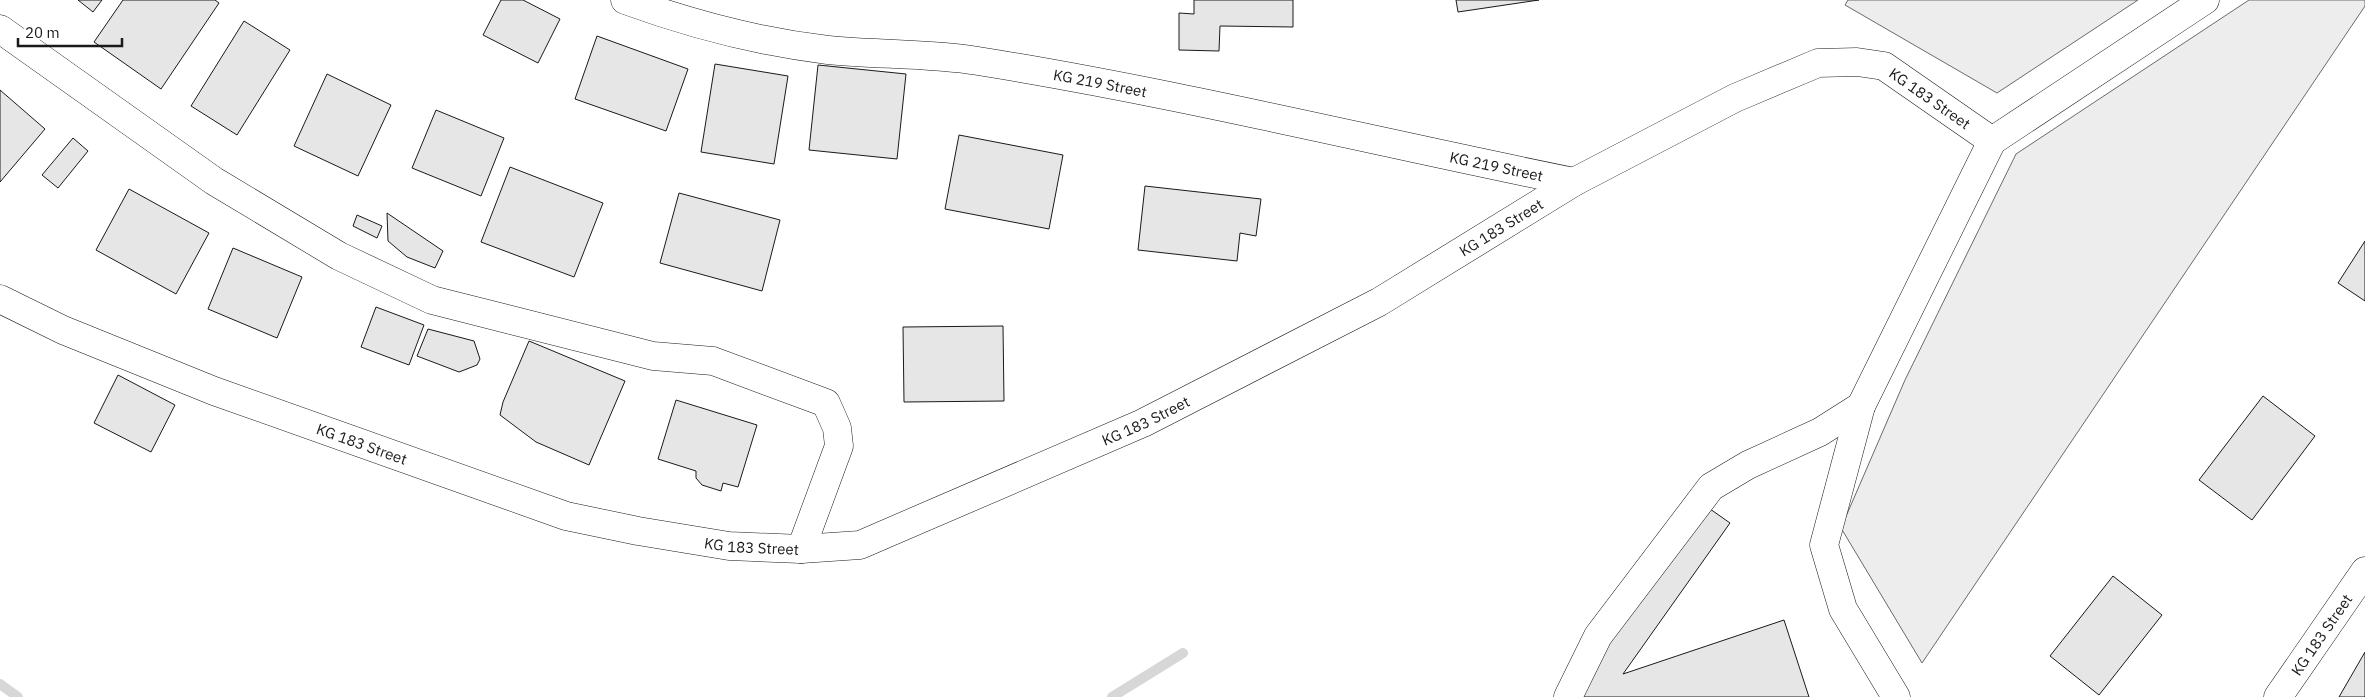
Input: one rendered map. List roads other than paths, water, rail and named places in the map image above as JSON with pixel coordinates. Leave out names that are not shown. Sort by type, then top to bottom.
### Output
[{"type":"street","name":"KG 219 Street","points":[[625,0],[675,18],[755,36],[826,49],[976,61],[1177,97],[1574,182]]},
{"type":"street","points":[[1896,697],[1843,608],[1824,545],[1861,406],[1992,141],[2205,0]]},
{"type":"street","points":[[0,29],[214,181],[339,256],[432,300],[653,356],[713,361],[826,403],[837,428],[839,446],[801,549]]},
{"type":"street","name":"KG 183 Street","points":[[0,299],[63,330],[214,391],[566,516],[638,532],[729,546],[801,549],[860,545],[1143,423],[1379,302],[1574,182],[1735,98],[1818,62],[1858,62],[1884,66],[1992,141]]},
{"type":"street","points":[[1568,697],[1598,636],[1711,487],[1748,465],[1820,432],[1861,406]]},
{"type":"street","name":"KG 183 Street","points":[[2278,697],[2365,571]]},
{"type":"waterway","points":[[1112,697],[1183,653]]},
{"type":"waterway","points":[[0,684],[18,697]]}]
